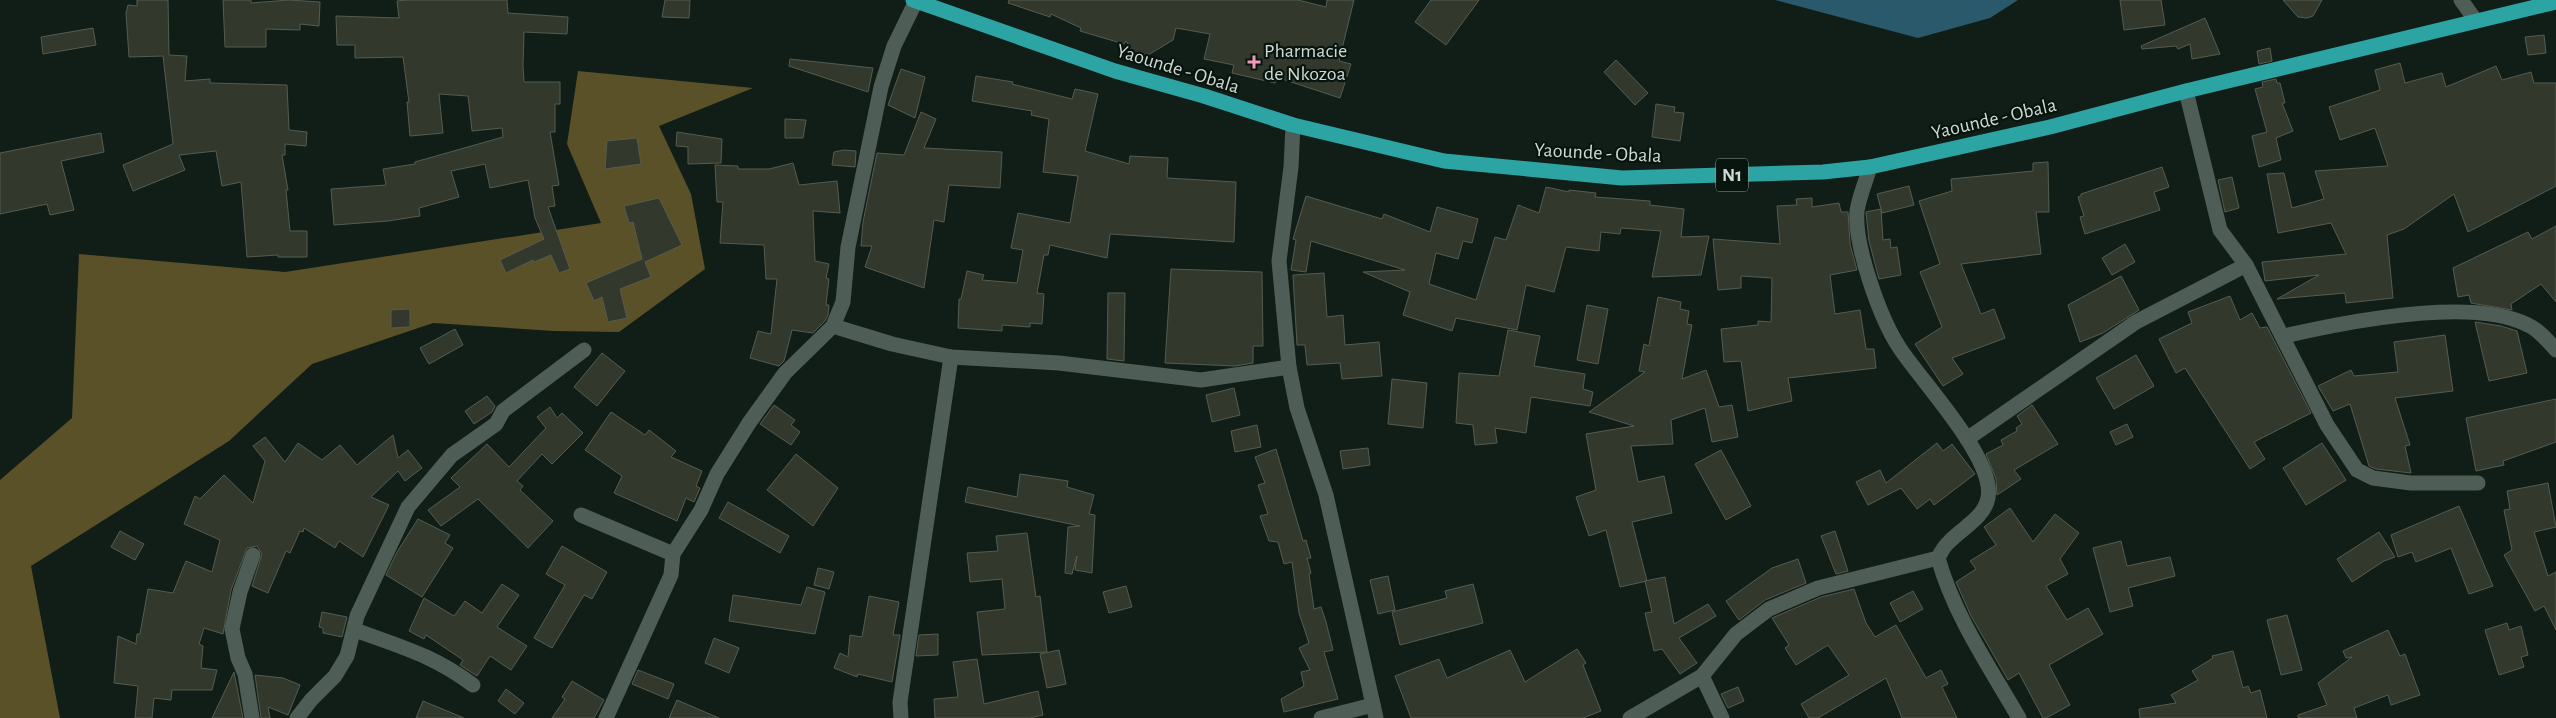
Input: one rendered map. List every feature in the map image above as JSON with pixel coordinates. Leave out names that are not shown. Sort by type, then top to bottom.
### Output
[{"type":"highway","name":"Yaounde - Obala","points":[[914,0],[1114,71],[1204,96],[1293,125],[1444,161],[1622,178],[1823,172],[1870,167],[2050,127],[2186,91],[2556,2]]},
{"type":"street","points":[[606,718],[671,575],[673,554],[701,510],[717,474],[749,423],[785,374],[833,326],[843,302],[848,246],[881,87],[894,46],[914,0]]},
{"type":"street","points":[[2461,0],[2476,21]]},
{"type":"street","points":[[2186,91],[2220,230],[2246,265],[2284,336],[2327,425],[2357,470],[2373,478],[2412,483],[2478,482]]},
{"type":"street","points":[[1293,125],[1291,167],[1279,261],[1289,367],[1297,408],[1326,494],[1374,712],[1321,718]]},
{"type":"street","points":[[1630,718],[1702,676],[1736,634],[1769,609],[1818,588],[1938,558],[1947,543],[1980,515],[1988,498],[1988,481],[1967,439],[1898,347],[1879,308],[1862,251],[1857,211],[1870,167]]},
{"type":"street","points":[[1967,439],[2136,322],[2246,265]]},
{"type":"street","points":[[2284,336],[2349,321],[2456,312],[2518,320],[2530,326],[2556,350]]},
{"type":"street","points":[[833,326],[892,344],[951,357],[1059,364],[1201,380],[1289,367]]},
{"type":"street","points":[[297,718],[311,700],[336,676],[347,656],[357,616],[408,507],[452,455],[496,424],[503,411],[584,350]]},
{"type":"street","points":[[901,718],[900,702],[951,357]]},
{"type":"street","points":[[581,515],[673,554]]},
{"type":"street","points":[[252,718],[245,674],[232,629],[240,592],[253,555]]},
{"type":"street","points":[[1938,558],[1944,579],[1962,619],[2018,718]]},
{"type":"street","points":[[355,630],[411,648],[450,668],[473,685]]},
{"type":"street","points":[[1702,676],[1722,718]]},
{"type":"shaded area","points":[[578,71],[753,88],[659,126],[691,194],[705,269],[619,332],[554,331],[433,323],[312,364],[229,441],[31,566],[60,718],[0,718],[0,480],[72,418],[79,254],[285,272],[601,223],[567,144]]},
{"type":"water","points":[[1775,0],[2018,0],[1990,18],[1918,38]]},
{"type":"building","points":[[137,0],[168,0],[169,55],[187,56],[185,81],[210,79],[210,83],[287,85],[289,130],[307,132],[306,146],[285,144],[285,155],[282,155],[288,190],[286,190],[290,231],[307,231],[307,257],[278,257],[278,255],[247,257],[241,182],[222,186],[216,151],[179,155],[185,170],[133,191],[123,165],[173,144],[163,56],[129,57],[126,13],[128,5],[137,6]]},
{"type":"building","points":[[223,0],[251,0],[251,3],[289,0],[320,2],[319,26],[300,24],[300,30],[266,29],[266,47],[225,47]]},
{"type":"building","points":[[507,0],[508,13],[568,17],[567,34],[524,32],[523,66],[524,82],[560,82],[560,104],[555,104],[555,132],[550,132],[559,185],[552,186],[555,206],[548,207],[570,269],[559,273],[551,255],[534,262],[533,260],[506,273],[500,260],[544,239],[535,218],[528,180],[490,188],[485,164],[451,171],[459,197],[419,208],[420,216],[388,221],[334,225],[331,189],[386,185],[383,169],[415,164],[415,162],[503,137],[502,128],[472,131],[468,96],[439,94],[443,133],[410,136],[407,102],[409,102],[403,57],[355,58],[355,45],[337,45],[336,16],[399,18],[397,1]]},
{"type":"building","points":[[665,0],[690,0],[689,18],[662,17]]},
{"type":"building","points":[[1009,0],[1298,0],[1326,7],[1327,0],[1354,0],[1339,61],[1351,64],[1340,98],[1276,77],[1275,83],[1232,73],[1234,65],[1204,59],[1210,34],[1176,28],[1173,40],[1138,61],[1126,41],[1124,44],[1080,31],[1081,28],[1051,14],[1050,17],[1008,3]]},
{"type":"building","points":[[1431,0],[1479,0],[1446,45],[1415,22]]},
{"type":"building","points":[[2120,0],[2161,0],[2165,25],[2124,30]]},
{"type":"building","points":[[2283,0],[2322,0],[2313,16],[2307,18],[2298,17]]},
{"type":"building","points":[[2205,18],[2220,54],[2192,59],[2190,44],[2178,49],[2176,46],[2142,49],[2141,46]]},
{"type":"building","points":[[93,28],[96,45],[43,54],[41,37]]},
{"type":"building","points":[[2544,35],[2546,53],[2528,55],[2525,37]]},
{"type":"building","points":[[2270,48],[2272,61],[2259,64],[2257,51]]},
{"type":"building","points":[[790,59],[873,68],[868,92],[789,66]]},
{"type":"building","points":[[1616,60],[1648,93],[1635,105],[1604,72]]},
{"type":"building","points":[[2400,63],[2405,83],[2442,73],[2446,87],[2496,66],[2502,80],[2531,72],[2534,83],[2556,83],[2556,186],[2468,232],[2454,194],[2404,229],[2387,235],[2393,298],[2346,303],[2345,293],[2277,299],[2319,275],[2265,281],[2262,262],[2346,254],[2331,223],[2278,233],[2267,174],[2284,173],[2292,208],[2324,199],[2315,171],[2388,166],[2375,128],[2340,140],[2329,107],[2380,90],[2375,70]]},
{"type":"building","points":[[901,69],[925,77],[915,118],[888,105]]},
{"type":"building","points":[[976,76],[1013,82],[1012,84],[1072,99],[1075,89],[1098,94],[1085,151],[1129,164],[1130,156],[1168,158],[1167,178],[1236,182],[1234,242],[1110,234],[1107,258],[1050,245],[1048,255],[1044,255],[1037,293],[1044,294],[1042,324],[1030,323],[1030,327],[1002,325],[1002,331],[958,328],[959,299],[961,299],[967,271],[984,275],[982,280],[1017,283],[1023,250],[1011,248],[1018,213],[1070,223],[1078,176],[1043,172],[1049,119],[1031,115],[1032,111],[972,101]]},
{"type":"building","points":[[2276,79],[2277,83],[2280,83],[2285,103],[2282,103],[2293,131],[2276,138],[2281,160],[2259,167],[2252,136],[2267,132],[2255,89],[2263,87],[2262,82]]},
{"type":"building","points":[[1656,104],[1675,107],[1674,112],[1684,113],[1680,141],[1652,137]]},
{"type":"building","points":[[921,112],[936,119],[924,148],[1002,152],[1000,188],[949,185],[944,222],[934,220],[924,288],[865,267],[872,246],[861,246],[863,222],[877,153],[904,155]]},
{"type":"building","points":[[785,119],[806,120],[803,138],[785,138]]},
{"type":"building","points":[[677,132],[722,139],[721,163],[688,164],[688,147],[676,146]]},
{"type":"building","points":[[101,133],[104,152],[61,161],[74,210],[50,215],[47,204],[0,214],[0,153]]},
{"type":"building","points":[[637,138],[641,164],[605,169],[607,141]]},
{"type":"building","points":[[844,150],[856,151],[855,167],[832,165],[834,152]]},
{"type":"building","points":[[2048,162],[2049,212],[2036,212],[2041,254],[1961,264],[1981,314],[1994,309],[2005,338],[1952,358],[1963,374],[1943,386],[1915,344],[1942,327],[1920,272],[1940,264],[1919,201],[1952,191],[1951,179],[2033,171],[2033,163]]},
{"type":"building","points":[[793,163],[799,185],[837,181],[840,213],[813,211],[815,261],[829,264],[826,278],[829,279],[826,305],[829,305],[828,315],[825,321],[813,333],[792,330],[784,361],[779,366],[750,358],[758,331],[771,334],[777,279],[766,279],[764,245],[720,243],[723,202],[717,202],[715,165],[738,166],[738,169],[769,169]]},
{"type":"building","points":[[2162,167],[2169,187],[2154,192],[2160,210],[2085,234],[2080,217],[2084,216],[2078,197],[2081,194]]},
{"type":"building","points":[[2232,177],[2239,208],[2225,212],[2218,180]]},
{"type":"building","points":[[1909,186],[1914,205],[1882,213],[1877,194]]},
{"type":"building","points":[[1546,187],[1569,192],[1569,190],[1596,193],[1595,197],[1650,201],[1650,205],[1684,209],[1681,237],[1709,236],[1701,275],[1652,277],[1661,231],[1621,228],[1620,234],[1601,232],[1599,251],[1566,247],[1554,292],[1526,285],[1517,330],[1456,318],[1452,331],[1403,315],[1410,292],[1363,272],[1405,270],[1311,241],[1306,272],[1291,270],[1296,240],[1293,239],[1306,196],[1382,219],[1384,214],[1430,232],[1437,207],[1478,219],[1472,243],[1463,241],[1458,259],[1436,253],[1429,284],[1476,300],[1495,237],[1506,240],[1518,205],[1539,213]]},
{"type":"building","points":[[659,198],[682,245],[645,262],[651,277],[620,289],[627,318],[608,322],[602,297],[594,301],[586,283],[642,259],[633,222],[629,223],[624,206]]},
{"type":"building","points":[[1812,198],[1812,207],[1839,203],[1841,212],[1848,212],[1850,244],[1857,270],[1830,275],[1835,314],[1860,310],[1866,349],[1874,349],[1876,368],[1788,378],[1792,401],[1748,411],[1741,361],[1724,362],[1721,329],[1758,325],[1758,321],[1771,322],[1772,278],[1741,276],[1741,288],[1718,290],[1713,239],[1780,244],[1777,206],[1797,205],[1796,199]]},
{"type":"building","points":[[1881,209],[1883,240],[1890,239],[1891,248],[1897,247],[1901,275],[1879,279],[1869,241],[1866,212]]},
{"type":"building","points":[[2556,226],[2556,302],[2541,284],[2511,304],[2512,310],[2471,303],[2469,295],[2458,297],[2453,268],[2528,232],[2532,239]]},
{"type":"building","points":[[2125,244],[2135,262],[2112,275],[2102,258]]},
{"type":"building","points":[[1171,269],[1262,272],[1263,346],[1253,346],[1253,363],[1235,366],[1165,363]]},
{"type":"building","points":[[1324,273],[1327,317],[1343,315],[1345,345],[1379,342],[1382,376],[1342,379],[1340,363],[1307,365],[1305,345],[1297,345],[1293,275]]},
{"type":"building","points":[[2121,276],[2139,310],[2103,333],[2080,342],[2068,305]]},
{"type":"building","points":[[1108,293],[1125,293],[1124,361],[1107,359]]},
{"type":"building","points":[[2230,296],[2240,320],[2252,313],[2260,328],[2267,327],[2311,413],[2254,442],[2265,459],[2250,469],[2185,368],[2176,373],[2159,339],[2192,323],[2188,312]]},
{"type":"building","points":[[1658,297],[1681,302],[1680,309],[1689,311],[1687,324],[1692,325],[1682,379],[1706,370],[1719,407],[1732,405],[1738,437],[1712,442],[1705,408],[1671,420],[1673,444],[1631,446],[1638,482],[1664,476],[1672,513],[1632,522],[1647,581],[1620,587],[1606,530],[1589,536],[1576,497],[1596,490],[1586,434],[1634,426],[1589,412],[1645,372],[1639,371],[1644,344],[1649,346]]},
{"type":"building","points":[[1587,305],[1608,309],[1598,364],[1577,360]]},
{"type":"building","points":[[410,309],[410,327],[391,328],[391,310]]},
{"type":"building","points":[[2475,322],[2501,326],[2517,331],[2527,373],[2489,381]]},
{"type":"building","points":[[455,329],[463,345],[429,364],[420,348]]},
{"type":"building","points":[[1508,330],[1540,336],[1534,366],[1585,374],[1583,389],[1593,392],[1590,406],[1531,397],[1526,433],[1495,428],[1497,443],[1475,445],[1473,425],[1456,423],[1459,373],[1499,376]]},
{"type":"building","points":[[2445,335],[2453,391],[2395,398],[2410,445],[2405,446],[2411,473],[2376,469],[2369,466],[2350,404],[2333,411],[2318,386],[2351,370],[2354,376],[2398,372],[2394,342]]},
{"type":"building","points":[[602,353],[625,371],[597,406],[574,387]]},
{"type":"building","points":[[2136,355],[2154,386],[2114,409],[2096,378]]},
{"type":"building","points":[[1392,379],[1427,383],[1423,428],[1388,424]]},
{"type":"building","points":[[1234,388],[1240,415],[1212,422],[1206,395]]},
{"type":"building","points":[[487,396],[495,406],[492,412],[474,424],[465,411]]},
{"type":"building","points":[[2556,399],[2556,442],[2503,461],[2504,465],[2476,471],[2466,418]]},
{"type":"building","points":[[774,405],[795,420],[791,425],[800,432],[791,445],[760,424]]},
{"type":"building","points":[[2032,405],[2058,444],[2014,470],[2021,479],[1997,495],[1996,479],[1986,454],[2003,445],[2001,440],[2017,431],[2016,428],[2022,424],[2017,416]]},
{"type":"building","points":[[550,407],[557,418],[562,413],[583,433],[552,464],[542,454],[517,481],[523,486],[520,490],[553,521],[528,548],[478,499],[441,526],[428,510],[460,487],[451,478],[487,444],[509,467],[546,428],[537,417]]},
{"type":"building","points":[[611,412],[645,435],[649,430],[676,451],[671,457],[702,471],[696,486],[700,488],[694,502],[686,498],[677,521],[614,493],[622,476],[585,450]]},
{"type":"building","points":[[2127,424],[2133,437],[2116,445],[2110,432]]},
{"type":"building","points":[[1257,425],[1261,447],[1235,452],[1231,431]]},
{"type":"building","points":[[393,435],[398,458],[408,450],[422,468],[405,481],[398,471],[371,497],[389,505],[363,557],[339,541],[335,548],[304,528],[303,532],[300,531],[290,553],[286,551],[268,593],[252,586],[262,554],[257,546],[247,548],[231,590],[223,634],[204,628],[199,644],[203,646],[201,668],[217,670],[212,690],[172,690],[171,700],[154,698],[152,718],[135,718],[138,686],[114,683],[118,636],[136,644],[137,634],[140,634],[148,589],[173,593],[186,561],[212,572],[220,540],[184,524],[195,496],[200,499],[224,475],[253,503],[265,461],[253,446],[265,437],[285,462],[298,443],[322,460],[340,445],[357,465]]},
{"type":"building","points":[[1937,443],[1943,451],[1952,444],[1975,474],[1934,505],[1930,499],[1917,509],[1901,488],[1868,505],[1856,482],[1880,470],[1886,483]]},
{"type":"building","points":[[2322,443],[2346,480],[2306,505],[2283,468]]},
{"type":"building","points":[[1368,448],[1370,465],[1343,469],[1340,451]]},
{"type":"building","points":[[1276,449],[1303,541],[1306,540],[1311,558],[1307,558],[1311,573],[1309,574],[1314,609],[1321,607],[1326,622],[1333,650],[1324,652],[1338,699],[1284,712],[1281,699],[1304,686],[1301,672],[1310,670],[1299,648],[1309,643],[1299,613],[1292,562],[1284,564],[1278,542],[1269,541],[1260,516],[1268,514],[1258,485],[1265,483],[1255,457]]},
{"type":"building","points":[[1721,450],[1751,506],[1726,520],[1695,464]]},
{"type":"building","points":[[796,454],[838,488],[813,526],[767,490]]},
{"type":"building","points":[[1020,474],[1068,481],[1067,487],[1094,495],[1089,514],[1095,515],[1092,573],[1075,570],[1077,556],[1072,574],[1065,573],[1068,527],[1080,526],[965,502],[968,487],[1017,497]]},
{"type":"building","points":[[2548,483],[2556,527],[2534,532],[2548,576],[2556,572],[2556,630],[2544,606],[2535,611],[2504,555],[2512,550],[2504,510],[2510,509],[2507,491]]},
{"type":"building","points":[[728,502],[789,536],[780,553],[719,518]]},
{"type":"building","points":[[2459,506],[2493,586],[2469,594],[2451,548],[2416,562],[2412,552],[2398,557],[2391,535]]},
{"type":"building","points":[[2010,508],[2033,542],[2055,514],[2079,533],[2060,559],[2068,574],[2046,586],[2067,620],[2088,608],[2103,634],[2049,665],[2070,705],[2046,718],[2043,718],[2019,673],[2008,680],[1971,616],[1956,582],[1976,569],[1970,561],[1996,545],[1984,527]]},
{"type":"building","points":[[418,519],[450,535],[445,543],[453,548],[422,597],[386,575],[397,552]]},
{"type":"building","points":[[120,531],[144,544],[135,560],[111,547]]},
{"type":"building","points":[[1835,531],[1848,571],[1836,574],[1821,536]]},
{"type":"building","points":[[2379,532],[2395,557],[2384,561],[2352,582],[2337,559]]},
{"type":"building","points":[[1027,533],[1036,597],[1040,596],[1047,652],[982,655],[977,612],[1005,609],[1002,579],[970,582],[967,553],[998,551],[996,536]]},
{"type":"building","points":[[2121,541],[2127,566],[2170,557],[2175,576],[2128,588],[2133,606],[2110,612],[2093,548]]},
{"type":"building","points":[[562,546],[607,572],[592,599],[584,595],[552,648],[534,638],[565,585],[546,574]]},
{"type":"building","points":[[1798,559],[1806,583],[1765,600],[1739,620],[1726,601],[1772,568]]},
{"type":"building","points":[[818,568],[834,572],[829,589],[814,585]]},
{"type":"building","points":[[1388,576],[1395,610],[1378,614],[1370,580]]},
{"type":"building","points":[[1665,577],[1674,624],[1708,604],[1716,616],[1679,638],[1697,663],[1680,674],[1662,649],[1654,651],[1645,613],[1652,612],[1645,581]]},
{"type":"building","points":[[502,584],[519,595],[497,627],[527,646],[511,670],[490,656],[477,676],[460,665],[463,660],[426,635],[424,639],[409,631],[424,598],[454,616],[465,601],[482,613]]},
{"type":"building","points":[[1473,584],[1483,623],[1400,645],[1392,612],[1447,598],[1445,591]]},
{"type":"building","points":[[1126,586],[1132,607],[1109,613],[1103,592]]},
{"type":"building","points":[[807,587],[825,592],[815,634],[729,621],[733,595],[801,605]]},
{"type":"building","points":[[1854,589],[1866,623],[1875,637],[1896,625],[1926,678],[1941,670],[1948,684],[1942,687],[1957,718],[1902,718],[1886,678],[1818,718],[1809,718],[1801,704],[1849,675],[1828,645],[1796,665],[1785,648],[1789,645],[1772,618],[1821,597]]},
{"type":"building","points":[[1913,591],[1923,609],[1900,622],[1890,603]]},
{"type":"building","points":[[869,596],[899,602],[893,635],[900,635],[892,682],[858,674],[857,677],[834,668],[840,653],[848,657],[850,635],[862,637]]},
{"type":"building","points":[[322,612],[347,617],[342,637],[323,633],[323,628],[319,627]]},
{"type":"building","points":[[2287,615],[2302,670],[2281,675],[2267,620]]},
{"type":"building","points":[[2507,623],[2509,630],[2521,626],[2528,655],[2521,657],[2524,667],[2499,675],[2485,630]]},
{"type":"building","points":[[2388,630],[2400,656],[2405,654],[2420,695],[2391,705],[2388,695],[2354,708],[2357,718],[2298,718],[2298,715],[2327,705],[2318,683],[2352,657],[2346,658],[2343,651]]},
{"type":"building","points":[[938,634],[938,655],[916,656],[919,635]]},
{"type":"building","points":[[714,638],[739,648],[729,673],[705,663]]},
{"type":"building","points":[[1577,649],[1586,663],[1583,665],[1601,711],[1583,718],[1411,718],[1395,676],[1439,659],[1447,678],[1510,650],[1525,682]]},
{"type":"building","points":[[1059,650],[1066,684],[1047,688],[1040,654]]},
{"type":"building","points":[[2233,651],[2243,688],[2248,686],[2251,693],[2260,690],[2267,718],[2140,718],[2139,709],[2176,703],[2171,695],[2198,680],[2192,671],[2213,658],[2212,656]]},
{"type":"building","points":[[977,659],[984,704],[1038,691],[1043,715],[1030,718],[935,718],[934,699],[958,697],[953,662]]},
{"type":"building","points":[[638,670],[674,684],[668,699],[632,684]]},
{"type":"building","points":[[234,672],[243,718],[212,718]]},
{"type":"building","points":[[255,675],[283,678],[300,685],[288,715],[268,707],[270,718],[261,718]]},
{"type":"building","points":[[572,681],[604,700],[594,718],[552,718],[565,699],[562,697]]},
{"type":"building","points":[[1738,687],[1744,701],[1728,708],[1721,694]]},
{"type":"building","points":[[506,689],[524,703],[515,714],[498,701]]},
{"type":"building","points":[[677,700],[719,718],[669,718]]},
{"type":"building","points":[[423,701],[464,718],[416,718]]},
{"type":"place","name":"Pharmacie de Nkozoa","points":[[1254,62]]}]
